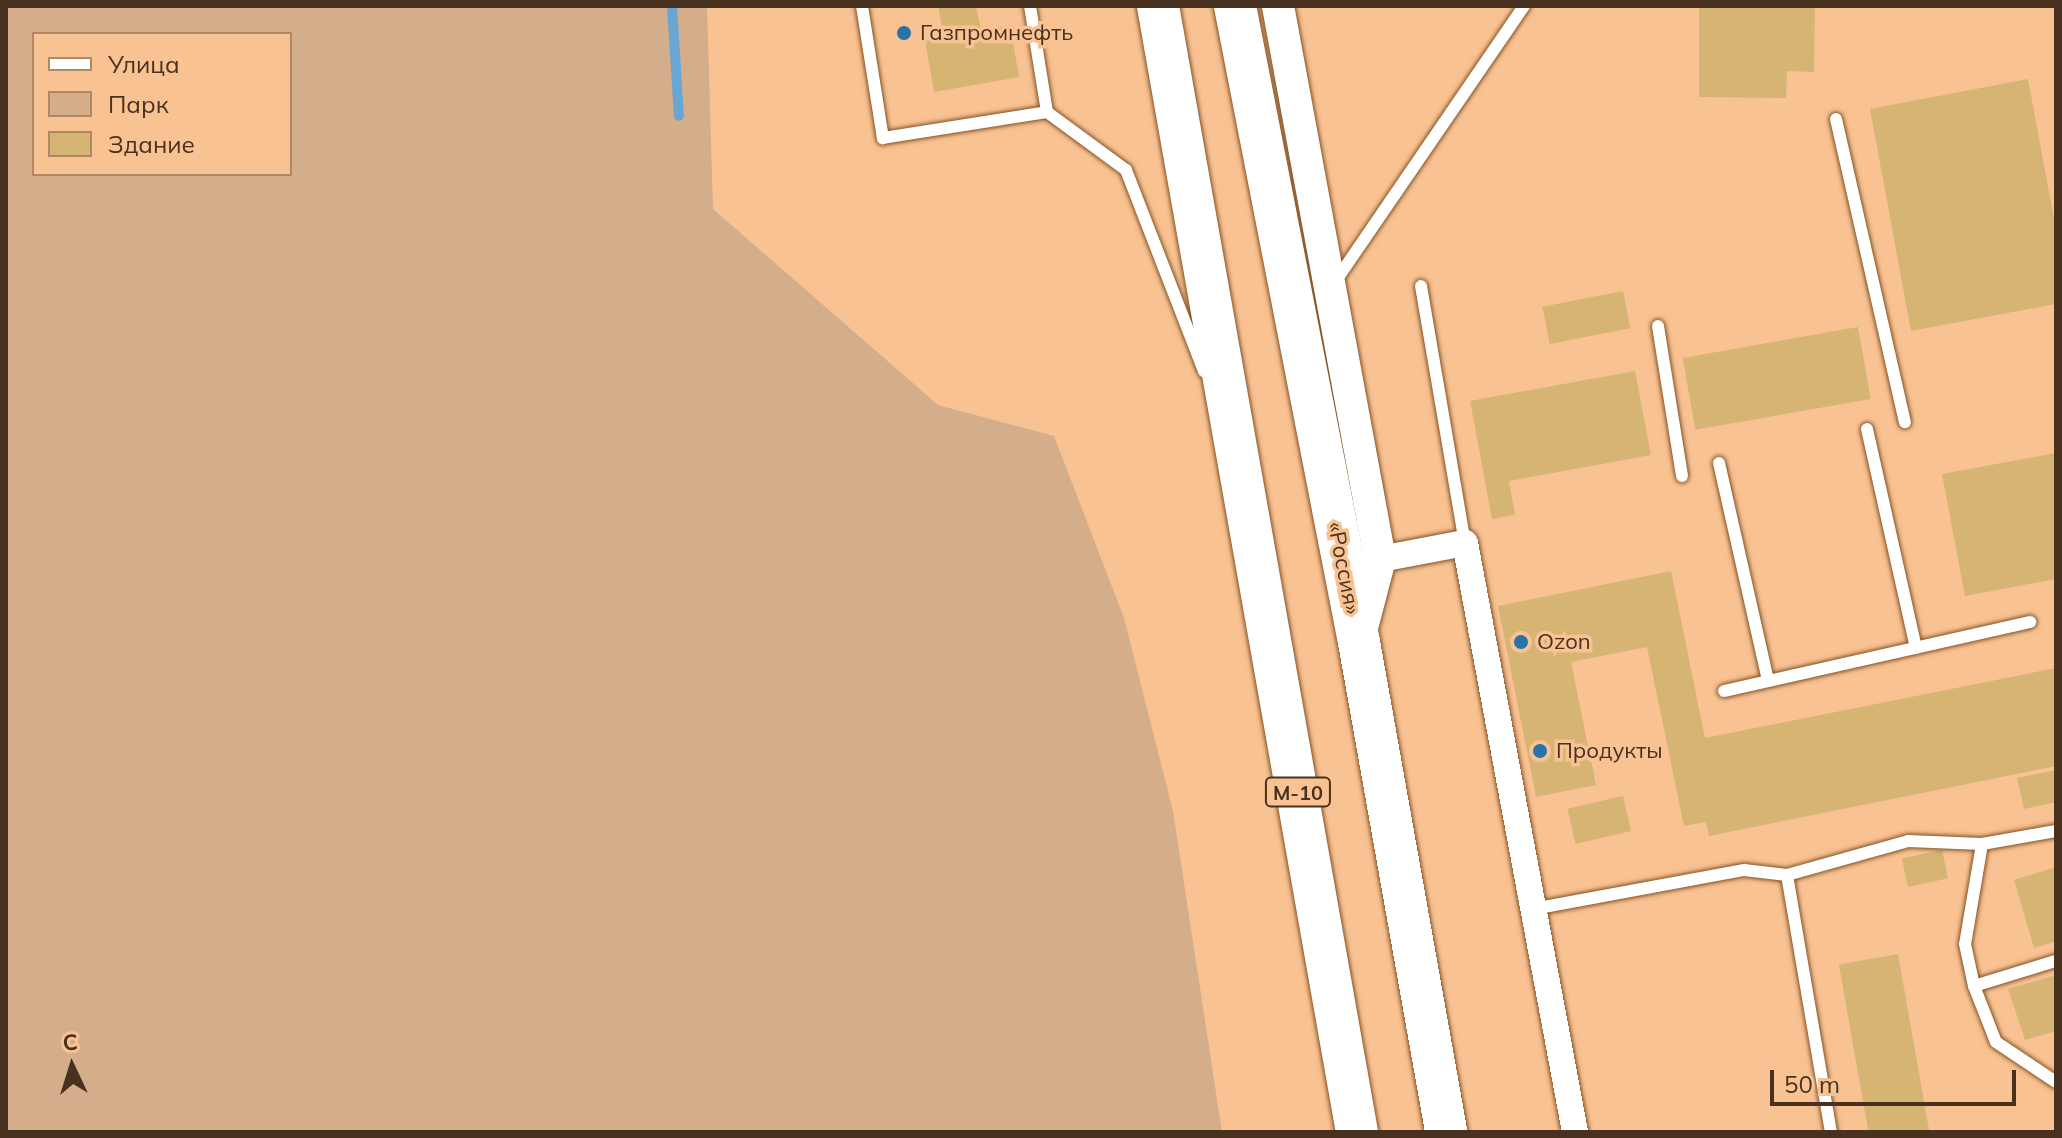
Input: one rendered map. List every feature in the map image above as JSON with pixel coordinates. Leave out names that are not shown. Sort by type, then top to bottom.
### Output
[{"type":"highway","name":"М-10","points":[[1158,6],[1357,1132]]},
{"type":"highway","name":"«Россия»","points":[[1235,6],[1359,642],[1446,1132]]},
{"type":"street","points":[[1278,6],[1328,291],[1380,559],[1359,642]]},
{"type":"street","points":[[1380,559],[1465,543],[1575,1132]]},
{"type":"lane","points":[[862,6],[883,138],[1047,112]]},
{"type":"lane","points":[[1030,6],[1047,112],[1126,170],[1235,452]]},
{"type":"lane","points":[[1328,291],[1524,6]]},
{"type":"lane","points":[[1836,119],[1905,422]]},
{"type":"lane","points":[[1421,286],[1465,543]]},
{"type":"lane","points":[[1658,326],[1682,476]]},
{"type":"lane","points":[[1867,429],[1916,648]]},
{"type":"lane","points":[[1719,463],[1768,681]]},
{"type":"lane","points":[[1724,691],[2030,622]]},
{"type":"lane","points":[[1533,909],[1744,870],[1787,875],[1908,841],[1982,844],[2056,831]]},
{"type":"lane","points":[[1982,844],[1965,944],[1974,986],[1996,1042],[2056,1082]]},
{"type":"lane","points":[[1787,875],[1831,1132]]},
{"type":"lane","points":[[1974,986],[2056,961]]},
{"type":"green space","points":[[6,6],[707,6],[713,209],[938,405],[1054,436],[1124,618],[1173,811],[1222,1132],[6,1132]]},
{"type":"building","points":[[938,6],[976,6],[981,30],[1010,25],[1019,77],[934,92],[925,40],[944,37]]},
{"type":"building","points":[[1699,6],[1815,6],[1814,72],[1787,71],[1786,98],[1699,97]]},
{"type":"building","points":[[2028,79],[2056,230],[2056,304],[1911,331],[1870,109]]},
{"type":"building","points":[[1623,291],[1630,328],[1550,344],[1543,307]]},
{"type":"building","points":[[1858,327],[1871,399],[1695,430],[1683,358]]},
{"type":"building","points":[[1635,371],[1651,455],[1509,481],[1515,515],[1492,519],[1470,401]]},
{"type":"building","points":[[2056,453],[2056,579],[1965,596],[1942,474]]},
{"type":"building","points":[[1671,571],[1705,738],[2056,668],[2056,766],[1709,836],[1706,822],[1684,826],[1647,647],[1571,662],[1596,785],[1536,797],[1498,606]]},
{"type":"building","points":[[2056,770],[2056,802],[2024,809],[2017,778]]},
{"type":"building","points":[[1623,796],[1631,831],[1576,844],[1567,809]]},
{"type":"building","points":[[1942,850],[1948,878],[1908,887],[1902,859]]},
{"type":"building","points":[[2056,867],[2056,941],[2034,948],[2014,880]]},
{"type":"building","points":[[1898,954],[1929,1132],[1868,1132],[1839,964]]},
{"type":"building","points":[[2056,975],[2056,1031],[2025,1040],[2008,989]]},
{"type":"waterway","points":[[672,6],[679,116]]},
{"type":"place","name":"Газпромнефть","points":[[904,33]]},
{"type":"place","name":"Ozon","points":[[1521,642]]},
{"type":"place","name":"Продукты","points":[[1540,751]]}]
